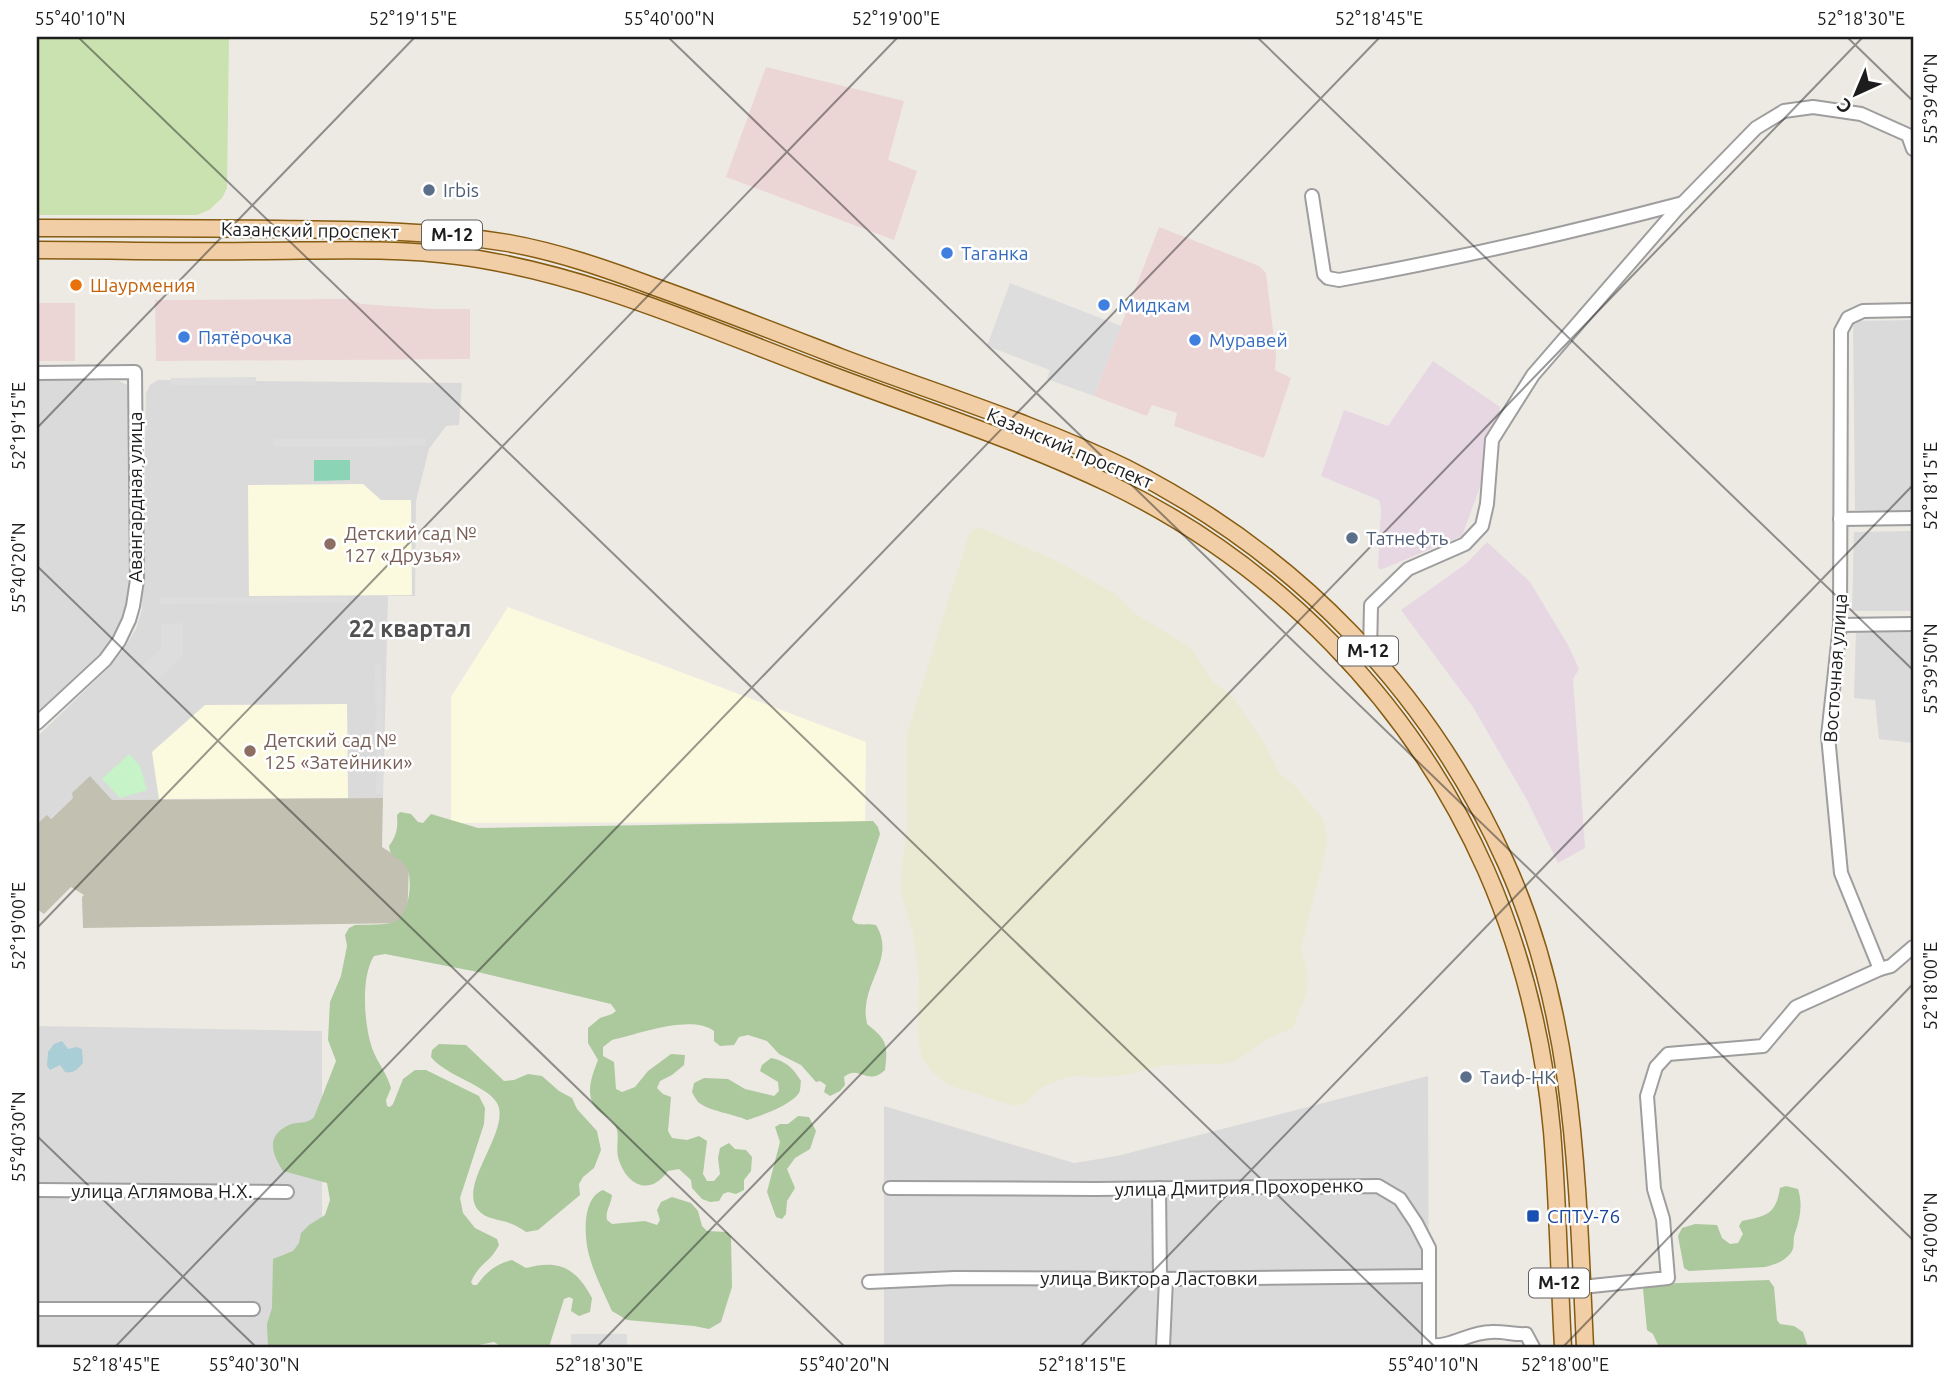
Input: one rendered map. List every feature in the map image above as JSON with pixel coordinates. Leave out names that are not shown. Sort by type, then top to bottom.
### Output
[{"type":"main road","name":"Казанский проспект","points":[[37,228],[414,232],[511,244],[561,255],[715,308],[1022,424],[1124,467],[1165,489],[1252,545],[1338,619],[1408,697],[1433,732],[1485,818],[1509,869],[1542,964],[1566,1071],[1573,1125],[1585,1347]]},
{"type":"main road","name":"Казанский проспект","points":[[37,250],[350,250],[455,256],[549,274],[609,292],[1036,452],[1154,507],[1241,563],[1283,596],[1324,634],[1389,707],[1415,743],[1465,825],[1488,874],[1521,969],[1536,1027],[1552,1130],[1563,1347]]},
{"type":"main road","points":[[839,378],[833,368],[835,362],[848,360]]},
{"type":"street","points":[[1370,653],[1371,606],[1408,569],[1465,544],[1482,526],[1487,505],[1492,440],[1533,375],[1684,203],[1756,128],[1784,111],[1813,107],[1861,114],[1908,135],[1913,149]]},
{"type":"street","points":[[1312,196],[1324,274],[1328,278],[1339,280],[1567,233],[1684,203]]},
{"type":"street","name":"Восточная улица","points":[[1880,969],[1841,873],[1828,736],[1840,625],[1841,331],[1848,318],[1863,311],[1913,310]]},
{"type":"street","name":"Авангардная улица","points":[[37,373],[135,372],[137,580],[130,620],[119,641],[105,660],[37,723]]},
{"type":"street","points":[[1840,519],[1913,518]]},
{"type":"street","points":[[1840,625],[1913,624]]},
{"type":"street","points":[[1582,1287],[1668,1278],[1663,1219],[1654,1189],[1647,1096],[1656,1067],[1668,1054],[1763,1046],[1796,1007],[1891,966],[1913,947]]},
{"type":"street","name":"улица Дмитрия Прохоренко","points":[[890,1188],[1378,1186],[1399,1199],[1429,1248],[1429,1345],[1440,1346],[1489,1331],[1526,1334],[1533,1347]]},
{"type":"street","points":[[1159,1188],[1163,1347]]},
{"type":"street","name":"улица Аглямова Н.Х.","points":[[37,1190],[287,1192]]},
{"type":"street","name":"улица Виктора Ластовки","points":[[869,1282],[955,1278],[1429,1276]]},
{"type":"street","points":[[37,1309],[253,1309]]},
{"type":"street","points":[[1554,1347],[1562,1326]]},
{"type":"shaded area","points":[[766,67],[904,101],[888,160],[917,171],[894,240],[726,177]]},
{"type":"shaded area","name":"Муравей","points":[[1159,227],[1259,266],[1266,273],[1276,355],[1275,370],[1291,378],[1264,458],[1174,426],[1177,413],[1152,405],[1147,416],[1094,396]]},
{"type":"shaded area","points":[[1010,283],[1121,326],[1094,396],[1047,379],[1050,370],[987,346]]},
{"type":"shaded area","points":[[350,299],[361,304],[470,309],[470,359],[156,361],[155,300]]},
{"type":"shaded area","points":[[37,303],[75,303],[75,361],[37,361]]},
{"type":"shaded area","points":[[1913,320],[1913,512],[1855,510],[1853,321]]},
{"type":"shaded area","points":[[1433,361],[1500,407],[1487,468],[1462,536],[1380,570],[1379,500],[1321,476],[1344,410],[1388,426]]},
{"type":"shaded area","points":[[256,377],[256,385],[171,385],[171,378]]},
{"type":"shaded area","points":[[37,379],[119,381],[127,385],[133,398],[134,469],[131,608],[109,651],[37,720]]},
{"type":"shaded area","points":[[158,380],[462,383],[459,425],[446,426],[429,449],[416,501],[415,596],[388,596],[383,798],[73,798],[50,819],[37,825],[37,737],[122,652],[136,629],[142,609],[146,393],[150,385]]},
{"type":"shaded area","points":[[426,438],[426,446],[274,447],[274,439]]},
{"type":"shaded area","name":"Детский сад № 127 «Друзья»","points":[[363,484],[381,500],[411,500],[412,595],[249,596],[248,485]]},
{"type":"shaded area","points":[[981,528],[1057,561],[1117,595],[1133,612],[1192,649],[1212,681],[1232,696],[1264,743],[1280,774],[1295,786],[1323,819],[1327,833],[1326,850],[1301,948],[1308,976],[1306,994],[1293,1028],[1267,1039],[1236,1061],[1224,1064],[1164,1065],[1127,1075],[1071,1076],[1042,1087],[1026,1103],[1014,1106],[949,1085],[931,1071],[922,1058],[918,1022],[919,977],[913,933],[901,893],[907,827],[906,737],[969,534],[974,529]]},
{"type":"shaded area","points":[[1913,531],[1913,611],[1852,611],[1854,532]]},
{"type":"shaded area","points":[[1487,542],[1530,582],[1568,645],[1579,669],[1573,679],[1585,848],[1558,863],[1527,800],[1473,707],[1401,610],[1467,563]]},
{"type":"shaded area","points":[[348,597],[348,603],[160,604],[160,598]]},
{"type":"shaded area","points":[[508,607],[866,742],[865,822],[451,823],[451,697]]},
{"type":"shaded area","points":[[183,623],[183,655],[153,684],[139,669],[161,648],[161,624]]},
{"type":"shaded area","points":[[1856,630],[1913,631],[1913,743],[1879,739],[1875,700],[1854,698]]},
{"type":"shaded area","points":[[382,663],[383,794],[376,794],[375,664]]},
{"type":"shaded area","name":"Детский сад № 125 «Затейники»","points":[[347,704],[348,798],[159,799],[152,752],[205,705]]},
{"type":"shaded area","points":[[90,776],[112,800],[383,798],[382,847],[409,864],[407,923],[83,928],[84,895],[71,887],[44,914],[37,909],[37,824],[47,815],[51,819],[73,798],[72,793]]},
{"type":"shaded area","points":[[37,1026],[322,1031],[322,1347],[37,1347]]},
{"type":"shaded area","points":[[1428,1076],[1429,1345],[884,1345],[884,1106],[1074,1163],[1117,1156]]},
{"type":"shaded area","points":[[571,1334],[627,1334],[627,1347],[571,1347]]},
{"type":"green space","points":[[37,37],[229,37],[227,188],[222,198],[209,210],[197,215],[37,215]]},
{"type":"green space","points":[[314,460],[350,460],[350,480],[314,481]]},
{"type":"green space","points":[[129,754],[140,766],[147,790],[120,798],[102,779]]},
{"type":"green space","points":[[400,812],[411,814],[418,822],[423,823],[431,814],[478,828],[873,821],[880,834],[852,919],[858,924],[876,925],[881,936],[882,956],[866,1006],[867,1024],[885,1043],[885,1070],[879,1075],[849,1074],[844,1077],[845,1085],[840,1091],[830,1096],[824,1092],[826,1085],[820,1081],[816,1082],[801,1065],[779,1054],[767,1041],[748,1035],[739,1037],[734,1045],[720,1046],[714,1041],[714,1031],[692,1024],[650,1030],[612,1040],[603,1047],[603,1056],[614,1062],[616,1089],[622,1092],[635,1087],[648,1071],[671,1054],[685,1055],[684,1065],[660,1081],[657,1088],[671,1097],[668,1131],[672,1138],[687,1140],[699,1136],[707,1141],[703,1174],[707,1181],[714,1181],[720,1174],[720,1148],[729,1143],[735,1149],[746,1150],[752,1157],[751,1171],[744,1180],[744,1190],[736,1194],[723,1194],[719,1201],[702,1199],[692,1188],[691,1180],[679,1169],[668,1171],[661,1179],[646,1186],[632,1180],[621,1166],[617,1154],[616,1127],[594,1105],[590,1093],[591,1079],[598,1060],[588,1043],[588,1028],[600,1018],[616,1011],[611,1004],[478,972],[385,954],[374,956],[365,990],[366,1018],[374,1053],[391,1088],[386,1100],[387,1106],[393,1104],[403,1079],[415,1070],[426,1070],[479,1096],[485,1108],[484,1124],[460,1198],[463,1213],[475,1228],[497,1239],[499,1245],[471,1282],[477,1285],[492,1269],[512,1260],[526,1268],[548,1265],[565,1268],[580,1279],[592,1298],[590,1312],[579,1316],[571,1311],[573,1299],[564,1299],[549,1347],[502,1347],[494,1342],[468,1347],[268,1347],[267,1324],[272,1308],[273,1259],[293,1251],[299,1243],[301,1233],[325,1215],[330,1200],[327,1183],[283,1171],[274,1152],[274,1140],[281,1129],[314,1117],[336,1061],[328,1040],[330,1002],[341,976],[347,946],[345,935],[349,928],[355,925],[394,922],[399,919],[406,906],[410,879],[406,866],[391,853],[389,846],[395,835],[397,815]]},
{"type":"green space","points":[[439,1044],[466,1045],[504,1081],[528,1074],[542,1076],[572,1098],[577,1109],[597,1131],[601,1150],[594,1168],[579,1184],[580,1195],[538,1230],[526,1232],[512,1224],[485,1216],[478,1210],[473,1199],[474,1187],[500,1114],[497,1103],[485,1091],[446,1070],[431,1057],[432,1050]]},
{"type":"green space","points":[[771,1058],[789,1066],[801,1081],[800,1092],[795,1097],[767,1113],[747,1120],[702,1105],[692,1092],[694,1083],[704,1078],[728,1079],[745,1089],[774,1096],[779,1091],[778,1082],[760,1071],[762,1065]]},
{"type":"green space","points":[[798,1116],[809,1117],[816,1131],[810,1149],[795,1158],[787,1169],[795,1188],[787,1201],[786,1214],[782,1219],[776,1217],[767,1192],[780,1142],[775,1127],[788,1124]]},
{"type":"green space","points":[[1786,1186],[1798,1189],[1801,1206],[1793,1249],[1784,1259],[1765,1267],[1689,1271],[1684,1268],[1678,1236],[1682,1228],[1695,1224],[1717,1225],[1722,1238],[1730,1244],[1738,1243],[1743,1234],[1739,1226],[1742,1221],[1768,1213],[1776,1204],[1780,1188]]},
{"type":"green space","points":[[603,1190],[612,1195],[607,1220],[612,1224],[645,1221],[657,1225],[660,1220],[657,1210],[661,1202],[672,1197],[691,1203],[698,1211],[702,1226],[707,1231],[727,1232],[731,1237],[732,1287],[721,1322],[709,1329],[627,1320],[612,1311],[589,1255],[586,1238],[588,1209],[596,1194]]},
{"type":"green space","points":[[1769,1280],[1774,1287],[1777,1320],[1780,1324],[1794,1326],[1803,1332],[1808,1347],[1659,1347],[1653,1334],[1647,1330],[1643,1289],[1650,1284]]},
{"type":"water","points":[[62,1041],[68,1049],[82,1049],[83,1063],[73,1072],[65,1072],[60,1065],[50,1070],[47,1066],[48,1052],[54,1044]]},
{"type":"place","name":"Irbis","points":[[429,190]]},
{"type":"place","name":"Таганка","points":[[947,253]]},
{"type":"place","name":"Шаурмения","points":[[76,285]]},
{"type":"place","name":"Мидкам","points":[[1104,305]]},
{"type":"place","name":"Пятёрочка","points":[[184,337]]},
{"type":"place","name":"Муравей","points":[[1195,340]]},
{"type":"place","name":"Татнефть","points":[[1352,538]]},
{"type":"place","name":"Детский сад № 127 «Друзья»","points":[[330,544]]},
{"type":"place","name":"Детский сад № 125 «Затейники»","points":[[250,751]]},
{"type":"place","name":"Таиф-НК","points":[[1466,1077]]},
{"type":"place","name":"СПТУ-76","points":[[1533,1216]]},
{"type":"district","name":"22 квартал","points":[[410,629]]}]
